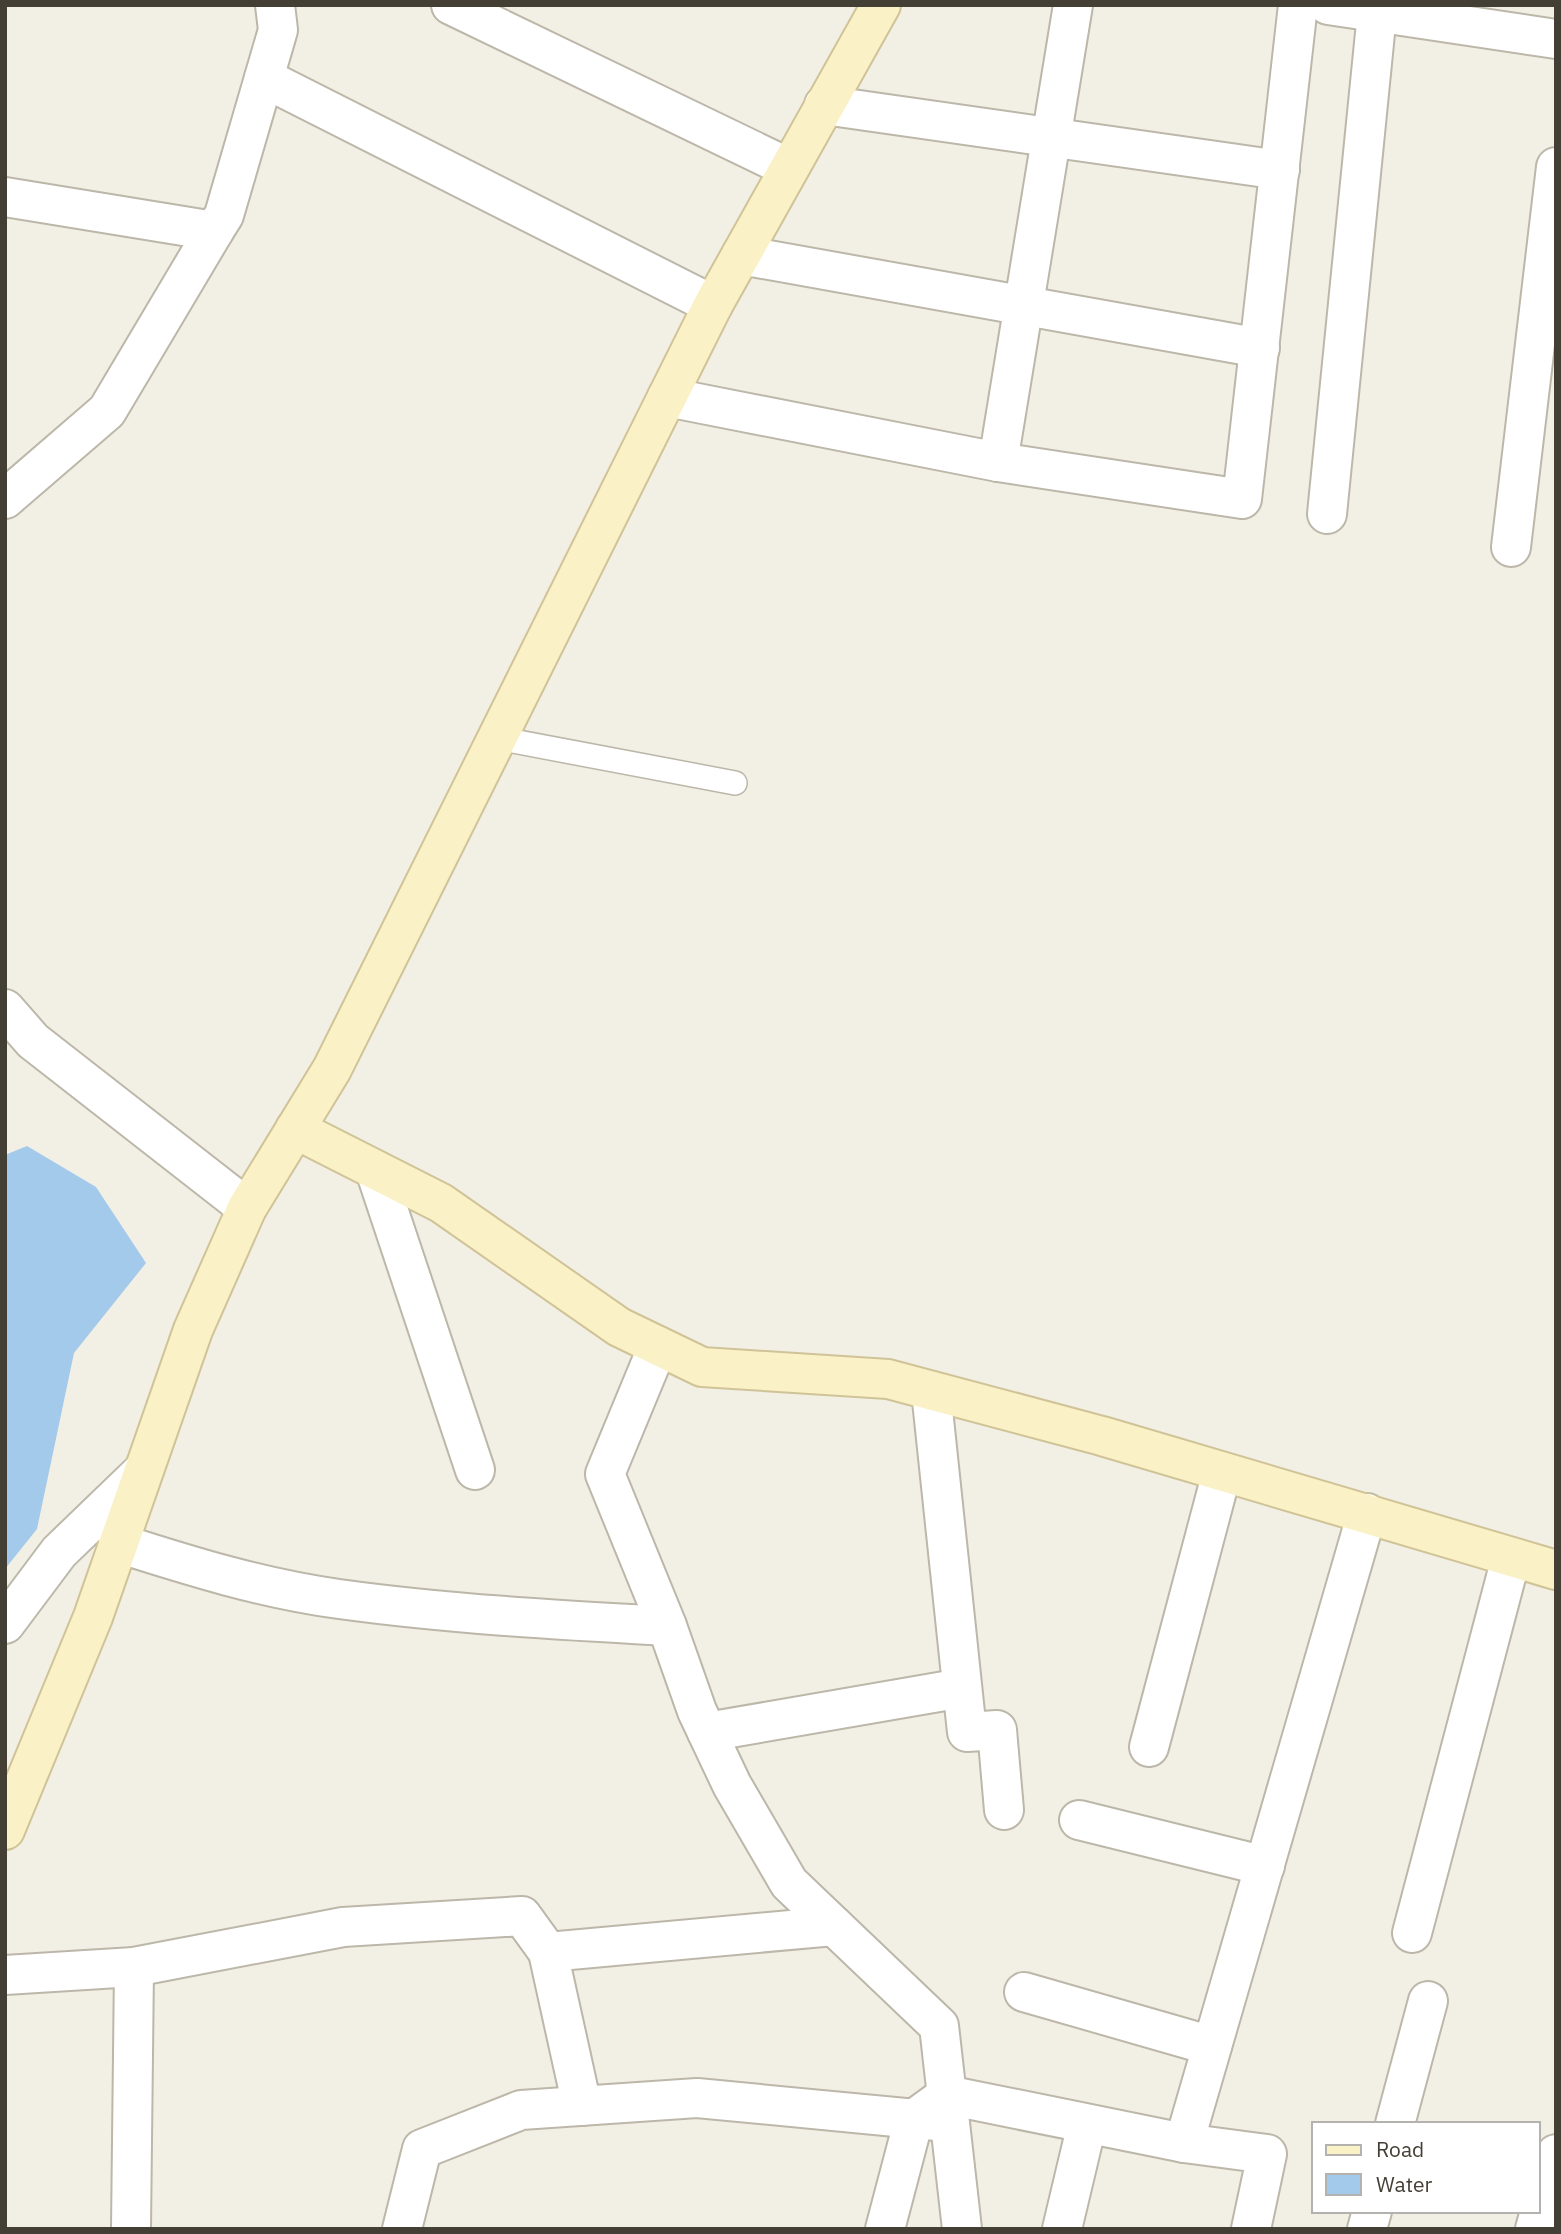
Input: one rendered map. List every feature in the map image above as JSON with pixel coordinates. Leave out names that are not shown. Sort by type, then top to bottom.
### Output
[{"type":"street","points":[[5,499],[107,411],[224,215],[278,30],[275,5]]},
{"type":"street","points":[[451,5],[789,168]]},
{"type":"street","points":[[5,1830],[93,1616],[193,1330],[247,1208],[332,1069],[713,305],[881,5]]},
{"type":"street","points":[[998,462],[1073,5]]},
{"type":"street","points":[[667,397],[998,462],[1242,499],[1298,5]]},
{"type":"street","points":[[1328,5],[1377,13],[1449,14],[1556,39]]},
{"type":"street","points":[[1327,514],[1377,13]]},
{"type":"street","points":[[264,78],[713,305]]},
{"type":"street","points":[[824,105],[1280,170]]},
{"type":"street","points":[[1511,547],[1556,167]]},
{"type":"street","points":[[5,197],[214,231]]},
{"type":"street","points":[[741,255],[1261,348]]},
{"type":"street","points":[[5,1009],[33,1041],[247,1208]]},
{"type":"street","points":[[295,1129],[441,1203],[619,1328],[702,1367],[888,1379],[1102,1436],[1556,1570]]},
{"type":"street","points":[[375,1170],[475,1470]]},
{"type":"street","points":[[658,1346],[605,1474],[667,1626],[697,1711],[732,1785],[789,1884],[939,2026],[937,2112],[962,2229]]},
{"type":"street","points":[[931,1391],[967,1732],[997,1730],[1004,1810]]},
{"type":"street","points":[[5,1625],[60,1552],[143,1471]]},
{"type":"street","points":[[1149,1747],[1222,1472]]},
{"type":"street","points":[[1185,2143],[1367,1513]]},
{"type":"street","points":[[118,1544],[215,1573],[337,1599],[496,1616],[667,1626]]},
{"type":"street","points":[[1412,1933],[1511,1558]]},
{"type":"street","points":[[707,1732],[962,1688]]},
{"type":"street","points":[[1079,1820],[1265,1866]]},
{"type":"street","points":[[5,1975],[134,1967],[343,1927],[522,1916],[548,1952],[582,2106]]},
{"type":"street","points":[[548,1952],[834,1926]]},
{"type":"street","points":[[131,2229],[134,1967]]},
{"type":"street","points":[[1024,1992],[1212,2046]]},
{"type":"street","points":[[1396,2122],[1428,2001]]},
{"type":"street","points":[[402,2229],[422,2149],[521,2110],[697,2098],[1087,2124],[1185,2143],[1267,2154],[1251,2229]]},
{"type":"street","points":[[885,2229],[937,2112]]},
{"type":"street","points":[[1062,2229],[1087,2124]]},
{"type":"street","points":[[1540,2211],[1556,2154]]},
{"type":"lane","points":[[497,738],[735,783]]},
{"type":"water","points":[[27,1146],[96,1187],[146,1263],[74,1353],[37,1529],[5,1569],[5,1155]]}]
